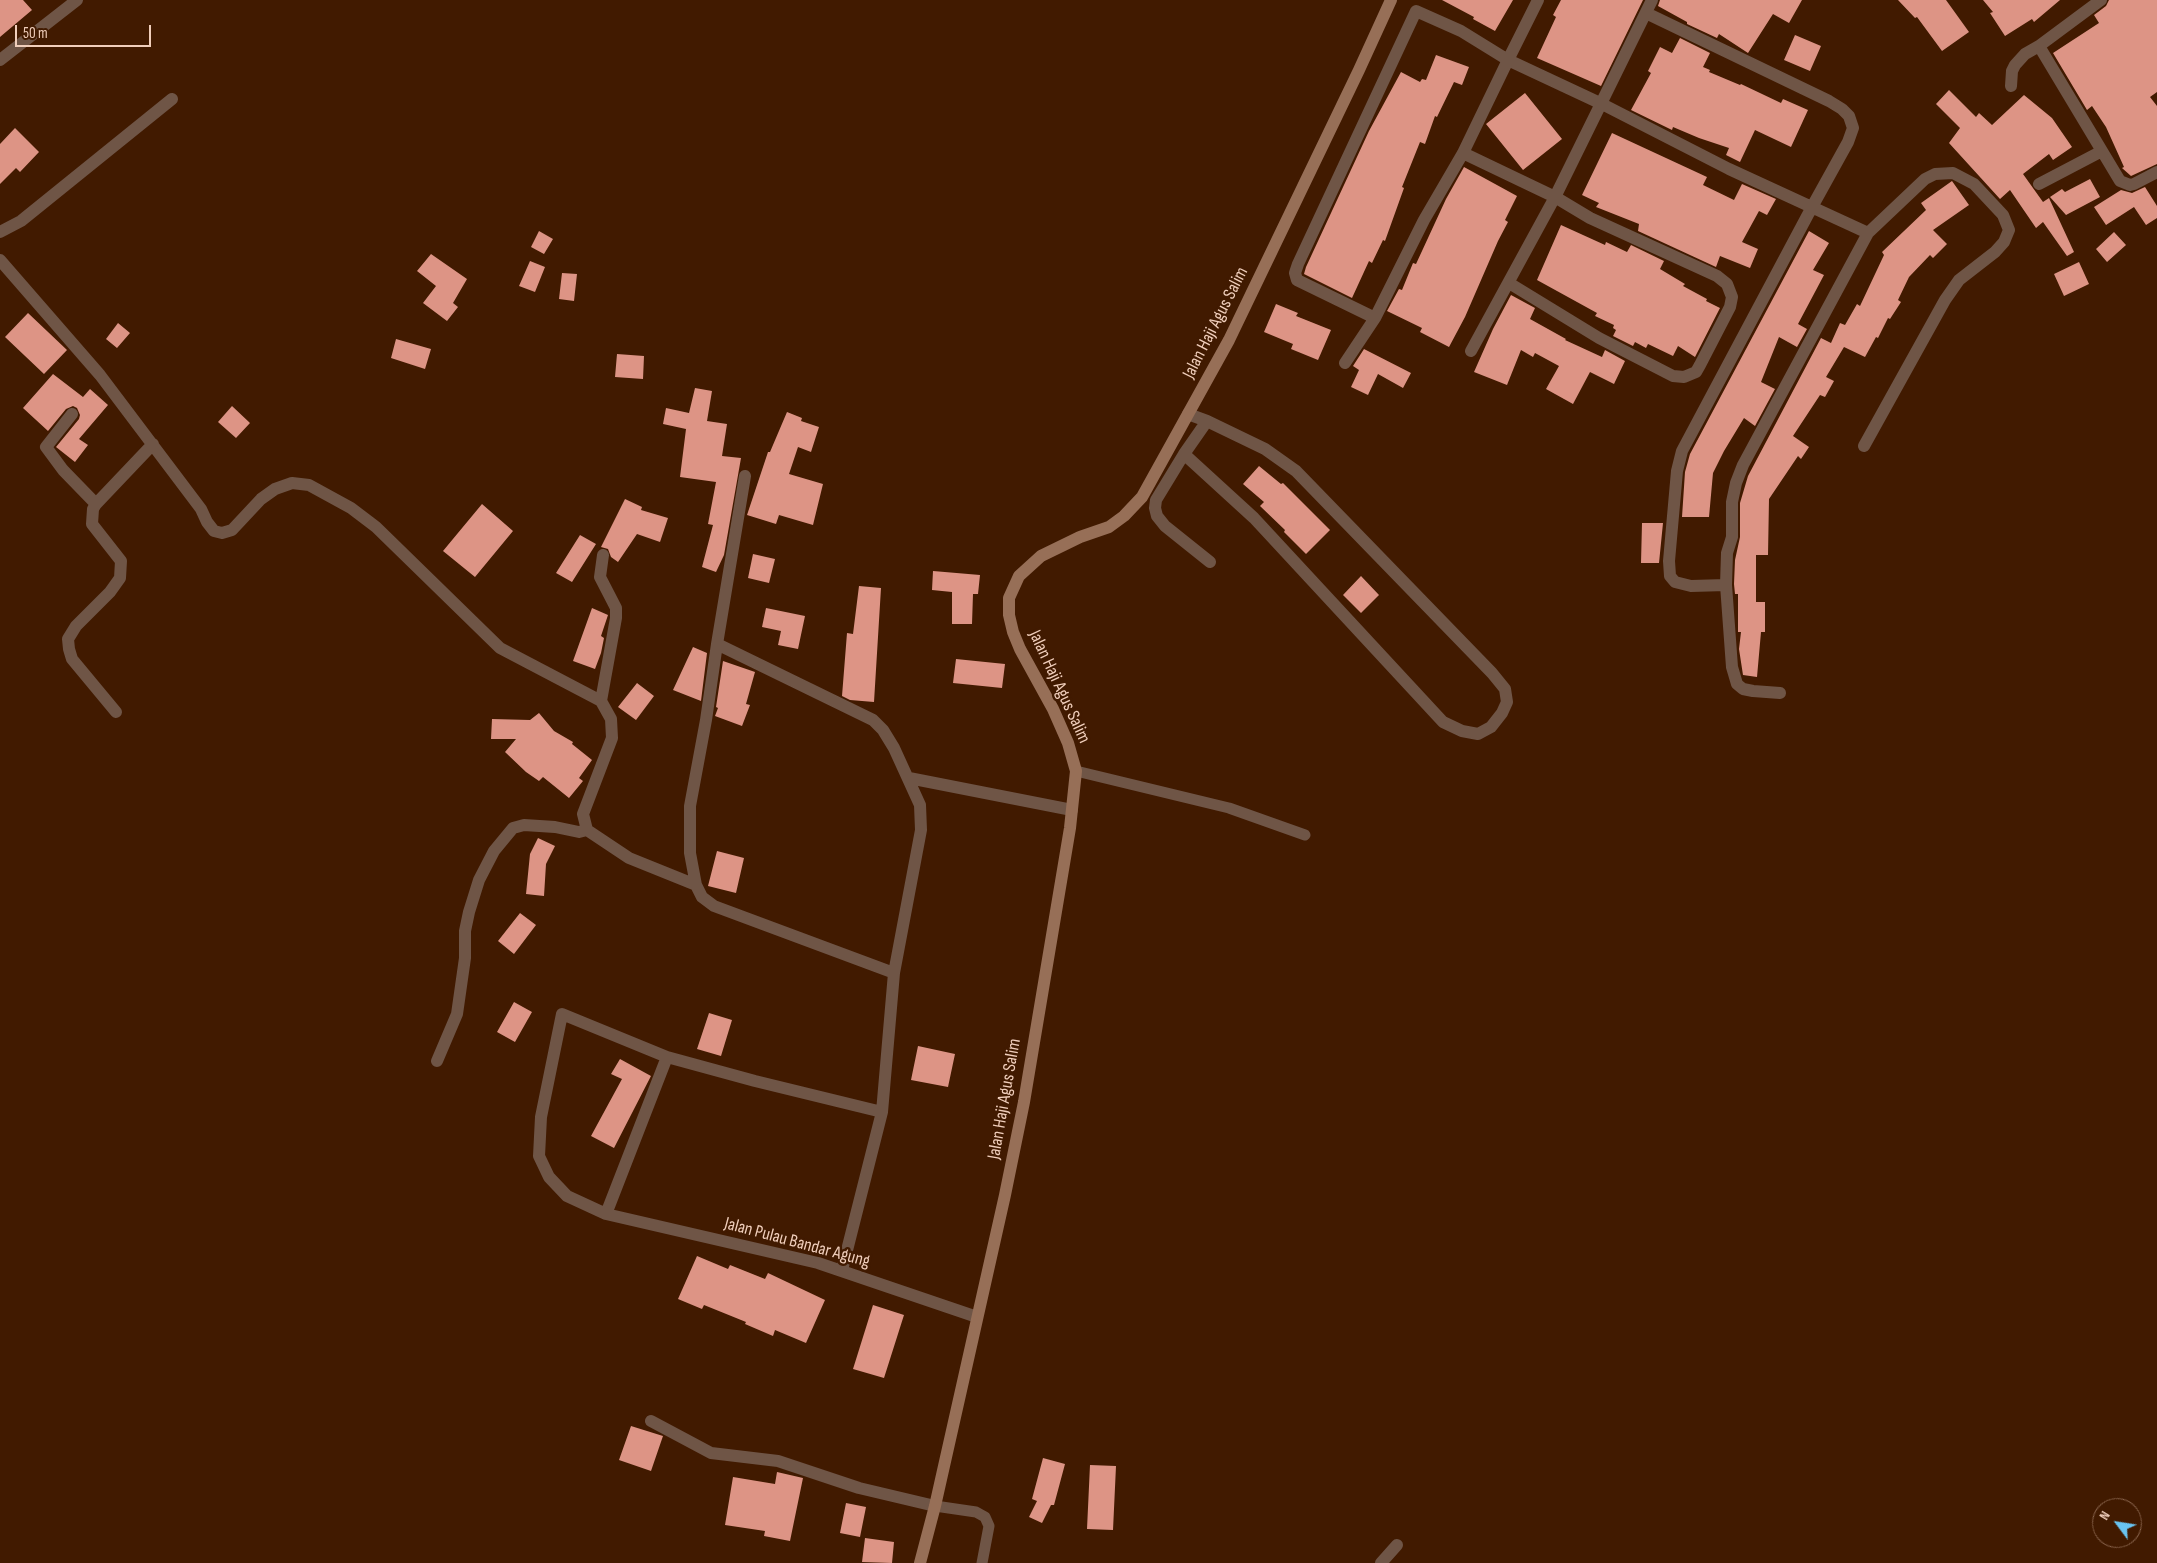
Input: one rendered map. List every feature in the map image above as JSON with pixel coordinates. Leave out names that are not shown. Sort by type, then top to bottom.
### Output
[{"type":"street","points":[[0,60],[77,0]]},
{"type":"street","name":"Jalan Haji Agus Salim","points":[[920,1563],[935,1506],[1024,1102],[1072,810],[1076,771],[1068,743],[1054,709],[1020,650],[1013,632],[1009,615],[1010,598],[1020,576],[1040,556],[1080,538],[1109,528],[1124,516],[1142,497],[1229,340],[1391,0]]},
{"type":"street","points":[[1345,363],[1375,318],[1424,220],[1463,153],[1538,0]]},
{"type":"street","points":[[1471,351],[1555,197],[1652,0]]},
{"type":"street","points":[[2011,86],[2012,70],[2025,54],[2039,46],[2101,0]]},
{"type":"street","points":[[1375,318],[1308,286],[1298,280],[1295,273],[1419,5],[1508,60],[1602,104],[1729,169],[1868,233]]},
{"type":"street","points":[[1646,13],[1842,108],[1849,116],[1852,128],[1848,142],[1690,436],[1676,471],[1669,561],[1670,576],[1674,582],[1691,586],[1726,585]]},
{"type":"street","points":[[2039,46],[2120,181],[2126,184],[2134,184],[2157,172]]},
{"type":"street","points":[[0,232],[21,221],[172,99]]},
{"type":"street","points":[[2039,184],[2102,151]]},
{"type":"street","points":[[1463,153],[1555,197],[1590,218],[1717,276],[1727,284],[1732,297],[1730,307],[1700,365],[1690,376],[1673,376],[1599,338],[1509,283]]},
{"type":"street","points":[[1780,693],[1744,689],[1737,684],[1732,667],[1726,585],[1727,553],[1732,537],[1732,502],[1736,483],[1743,465],[1868,233],[1925,179],[1935,174],[1953,172],[1974,184],[2003,215],[2009,230],[2004,242],[1995,252],[1959,280],[1945,300],[1864,446]]},
{"type":"street","points":[[0,260],[100,375],[153,444],[214,530],[222,533],[232,530],[261,499],[276,489],[292,483],[309,485],[350,508],[376,527],[500,648],[601,701],[611,719],[612,738],[583,814],[587,830],[629,858],[696,885]]},
{"type":"street","points":[[72,414],[46,447],[63,470],[96,504]]},
{"type":"street","points":[[1184,454],[1254,518],[1443,722],[1462,732],[1478,734],[1490,727],[1502,713],[1507,702],[1505,689],[1492,673],[1296,471],[1265,448],[1188,414]]},
{"type":"street","points":[[1207,421],[1156,500],[1155,508],[1157,516],[1165,526],[1210,562]]},
{"type":"street","points":[[116,712],[72,659],[68,639],[71,632],[116,585],[120,578],[121,569],[118,556],[97,533],[92,524],[91,516],[96,504],[153,444]]},
{"type":"street","points":[[745,476],[706,720],[690,806],[690,853],[696,885],[702,897],[714,906],[894,973]]},
{"type":"street","points":[[601,701],[616,618],[616,608],[600,577],[603,555]]},
{"type":"street","points":[[717,644],[873,720],[883,730],[909,778],[920,804],[921,830],[894,973],[882,1112],[842,1270]]},
{"type":"street","points":[[909,778],[1072,810]]},
{"type":"street","points":[[436,1061],[456,1014],[465,958],[465,931],[470,912],[480,880],[494,851],[513,828],[524,826],[555,827],[578,832],[587,830]]},
{"type":"street","name":"Jalan Pulau Bandar Agung","points":[[667,1057],[562,1014],[541,1117],[539,1156],[549,1178],[567,1196],[606,1214],[842,1270],[977,1316]]},
{"type":"street","points":[[606,1214],[667,1057],[882,1112]]},
{"type":"street","points":[[651,1421],[711,1453],[778,1461],[859,1488],[935,1506]]},
{"type":"street","points":[[1381,1563],[1398,1545]]},
{"type":"lane","points":[[1076,771],[1228,808],[1305,835]]},
{"type":"lane","points":[[935,1506],[976,1512],[985,1517],[989,1526],[982,1563]]},
{"type":"building","points":[[0,0],[23,0],[32,10],[0,37]]},
{"type":"building","points":[[1442,0],[1513,0],[1495,31]]},
{"type":"building","points":[[1561,0],[1643,0],[1601,86],[1537,58],[1556,17],[1553,15]]},
{"type":"building","points":[[1660,0],[1802,0],[1789,23],[1773,14],[1748,53],[1719,34],[1717,38],[1687,24],[1687,22],[1658,6]]},
{"type":"building","points":[[1898,0],[1946,0],[1969,32],[1942,51],[1917,17],[1915,18]]},
{"type":"building","points":[[1983,0],[2060,0],[2034,22],[2032,19],[2005,36],[1990,13],[1993,12]]},
{"type":"building","points":[[2109,0],[2157,0],[2157,92],[2150,97],[2157,106],[2157,164],[2131,176],[2122,168],[2124,167],[2106,127],[2092,106],[2087,110],[2053,53],[2099,23],[2094,15],[2106,6]]},
{"type":"building","points":[[1795,35],[1821,46],[1810,71],[1784,60]]},
{"type":"building","points":[[1680,38],[1710,53],[1703,67],[1710,70],[1709,72],[1741,84],[1781,103],[1783,99],[1808,110],[1791,147],[1755,130],[1740,162],[1726,155],[1729,148],[1673,127],[1672,130],[1631,110],[1651,73],[1648,71],[1660,47],[1672,53]]},
{"type":"building","points":[[1436,55],[1469,67],[1462,85],[1454,82],[1437,117],[1435,116],[1425,144],[1420,142],[1402,187],[1404,188],[1385,241],[1383,240],[1372,263],[1369,261],[1352,298],[1304,274],[1306,267],[1369,131],[1401,72],[1420,82],[1422,79],[1426,80]]},
{"type":"building","points":[[1949,90],[1976,117],[1979,113],[1992,125],[2024,95],[2052,118],[2072,147],[2053,160],[2049,154],[2023,174],[2043,202],[2049,198],[2074,252],[2067,256],[2043,222],[2036,228],[2010,190],[2000,199],[1949,143],[1960,128],[1936,104]]},
{"type":"building","points":[[1525,93],[1562,139],[1523,170],[1486,124]]},
{"type":"building","points":[[15,128],[39,152],[20,172],[16,168],[0,184],[0,144]]},
{"type":"building","points":[[1612,133],[1707,177],[1703,185],[1734,200],[1742,184],[1776,199],[1767,215],[1759,211],[1742,242],[1758,249],[1750,268],[1720,256],[1716,267],[1638,231],[1639,224],[1596,207],[1599,203],[1582,195]]},
{"type":"building","points":[[1464,167],[1517,196],[1505,220],[1508,222],[1465,317],[1449,347],[1420,332],[1422,328],[1387,311],[1399,289],[1402,290],[1413,263],[1416,264],[1446,199]]},
{"type":"building","points":[[2090,179],[2100,197],[2066,215],[2050,197],[2062,189],[2065,192]]},
{"type":"building","points":[[1952,181],[1969,205],[1933,230],[1947,244],[1933,258],[1930,255],[1909,277],[1898,300],[1901,302],[1890,319],[1888,318],[1878,338],[1876,337],[1865,357],[1844,347],[1826,377],[1834,381],[1825,397],[1820,395],[1793,436],[1809,447],[1801,459],[1798,456],[1769,499],[1768,555],[1756,555],[1756,602],[1765,602],[1765,632],[1761,632],[1757,677],[1743,675],[1739,649],[1741,632],[1738,632],[1738,594],[1735,594],[1734,584],[1735,560],[1740,537],[1740,503],[1748,476],[1821,338],[1831,343],[1840,323],[1845,325],[1857,304],[1860,306],[1884,255],[1882,252],[1926,210],[1921,203]]},
{"type":"building","points":[[2145,187],[2157,206],[2157,218],[2146,225],[2134,207],[2106,225],[2094,207],[2121,190],[2132,193]]},
{"type":"building","points":[[1561,225],[1605,245],[1606,242],[1627,252],[1631,245],[1664,261],[1660,269],[1685,284],[1683,286],[1707,299],[1706,301],[1720,308],[1695,357],[1678,346],[1673,356],[1648,344],[1646,348],[1635,342],[1633,346],[1613,336],[1616,330],[1613,328],[1614,325],[1595,316],[1597,313],[1537,280]]},
{"type":"building","points":[[539,231],[553,239],[544,254],[531,247]]},
{"type":"building","points":[[1809,231],[1829,243],[1813,270],[1824,275],[1798,324],[1807,329],[1797,347],[1779,337],[1761,382],[1775,389],[1755,426],[1744,418],[1724,451],[1713,473],[1709,517],[1682,517],[1685,472],[1690,454]]},
{"type":"building","points":[[2114,232],[2126,245],[2107,262],[2096,249]]},
{"type":"building","points":[[431,254],[467,279],[453,303],[458,307],[447,321],[423,303],[436,286],[417,271]]},
{"type":"building","points":[[530,261],[545,267],[535,292],[519,286]]},
{"type":"building","points":[[2079,262],[2089,284],[2064,296],[2054,274]]},
{"type":"building","points":[[562,273],[577,274],[574,301],[559,299]]},
{"type":"building","points":[[1511,295],[1535,308],[1530,319],[1565,340],[1602,357],[1605,350],[1625,361],[1614,384],[1590,372],[1573,404],[1546,389],[1559,366],[1535,353],[1533,357],[1521,350],[1507,385],[1474,372]]},
{"type":"building","points":[[1276,304],[1298,313],[1296,316],[1331,330],[1318,360],[1291,349],[1293,344],[1264,332]]},
{"type":"building","points":[[28,313],[67,350],[44,374],[5,337]]},
{"type":"building","points":[[118,323],[130,333],[117,348],[106,339]]},
{"type":"building","points":[[396,339],[431,349],[425,369],[391,358]]},
{"type":"building","points":[[1364,349],[1411,373],[1403,388],[1378,374],[1368,395],[1351,387],[1359,370],[1353,366]]},
{"type":"building","points":[[617,354],[644,356],[643,379],[615,377]]},
{"type":"building","points":[[53,374],[83,397],[90,389],[108,405],[79,439],[88,445],[75,462],[56,447],[79,419],[80,415],[77,408],[73,406],[66,409],[48,431],[23,408]]},
{"type":"building","points":[[695,388],[712,391],[707,421],[727,424],[722,456],[741,458],[724,555],[716,572],[702,567],[713,525],[708,524],[716,482],[680,477],[686,429],[663,424],[666,408],[689,413]]},
{"type":"building","points":[[232,406],[250,423],[236,438],[218,422]]},
{"type":"building","points":[[787,412],[802,418],[801,421],[819,427],[811,452],[798,447],[789,474],[823,484],[813,525],[779,515],[776,524],[747,515],[768,452],[770,452]]},
{"type":"building","points":[[1259,466],[1281,484],[1283,483],[1330,530],[1306,554],[1260,506],[1264,502],[1243,484]]},
{"type":"building","points":[[625,499],[642,507],[641,510],[668,518],[660,542],[637,534],[618,562],[611,557],[608,549],[601,547]]},
{"type":"building","points":[[482,504],[513,531],[475,577],[443,551]]},
{"type":"building","points":[[1642,523],[1663,523],[1659,563],[1641,563]]},
{"type":"building","points":[[580,535],[596,544],[572,582],[556,573]]},
{"type":"building","points":[[753,554],[775,559],[769,583],[748,578]]},
{"type":"building","points":[[933,571],[980,575],[978,594],[973,594],[972,624],[952,624],[952,592],[932,590]]},
{"type":"building","points":[[1361,576],[1379,595],[1361,613],[1343,595]]},
{"type":"building","points":[[859,586],[881,588],[874,702],[850,700],[842,696],[847,633],[853,634]]},
{"type":"building","points":[[592,608],[608,615],[601,636],[604,638],[601,653],[595,669],[573,661]]},
{"type":"building","points":[[766,608],[805,616],[798,649],[778,645],[781,631],[762,627]]},
{"type":"building","points":[[693,647],[707,653],[701,701],[673,690]]},
{"type":"building","points":[[956,659],[1005,664],[1002,688],[953,683]]},
{"type":"building","points":[[723,661],[755,672],[746,704],[750,705],[742,726],[715,716],[718,708],[716,707]]},
{"type":"building","points":[[637,683],[654,696],[636,720],[618,707]]},
{"type":"building","points":[[539,713],[554,731],[573,742],[572,744],[592,760],[579,778],[583,781],[569,798],[543,777],[539,781],[526,772],[505,752],[516,739],[491,739],[492,719],[530,720]]},
{"type":"building","points":[[538,838],[555,846],[546,864],[544,896],[526,894],[530,854]]},
{"type":"building","points":[[717,851],[744,858],[736,893],[708,886]]},
{"type":"building","points":[[520,913],[536,925],[514,954],[498,941]]},
{"type":"building","points":[[514,1002],[532,1012],[515,1042],[497,1032]]},
{"type":"building","points":[[709,1013],[732,1020],[721,1056],[697,1049]]},
{"type":"building","points":[[918,1046],[955,1054],[948,1087],[911,1080]]},
{"type":"building","points":[[620,1059],[651,1076],[614,1148],[591,1136],[622,1079],[611,1074]]},
{"type":"building","points":[[697,1256],[728,1269],[730,1265],[765,1279],[768,1273],[825,1300],[806,1343],[775,1330],[773,1336],[745,1324],[746,1322],[704,1305],[702,1309],[678,1299]]},
{"type":"building","points":[[873,1305],[904,1315],[884,1378],[853,1369]]},
{"type":"building","points":[[631,1426],[663,1436],[651,1471],[619,1460]]},
{"type":"building","points":[[1043,1458],[1065,1464],[1054,1505],[1051,1505],[1042,1523],[1029,1517],[1037,1501],[1032,1499]]},
{"type":"building","points":[[1090,1465],[1116,1466],[1113,1530],[1087,1529]]},
{"type":"building","points":[[777,1472],[803,1478],[790,1541],[764,1536],[765,1531],[725,1525],[733,1477],[775,1484]]},
{"type":"building","points":[[846,1503],[866,1507],[860,1537],[840,1533]]},
{"type":"building","points":[[865,1538],[894,1542],[892,1563],[862,1562]]}]
